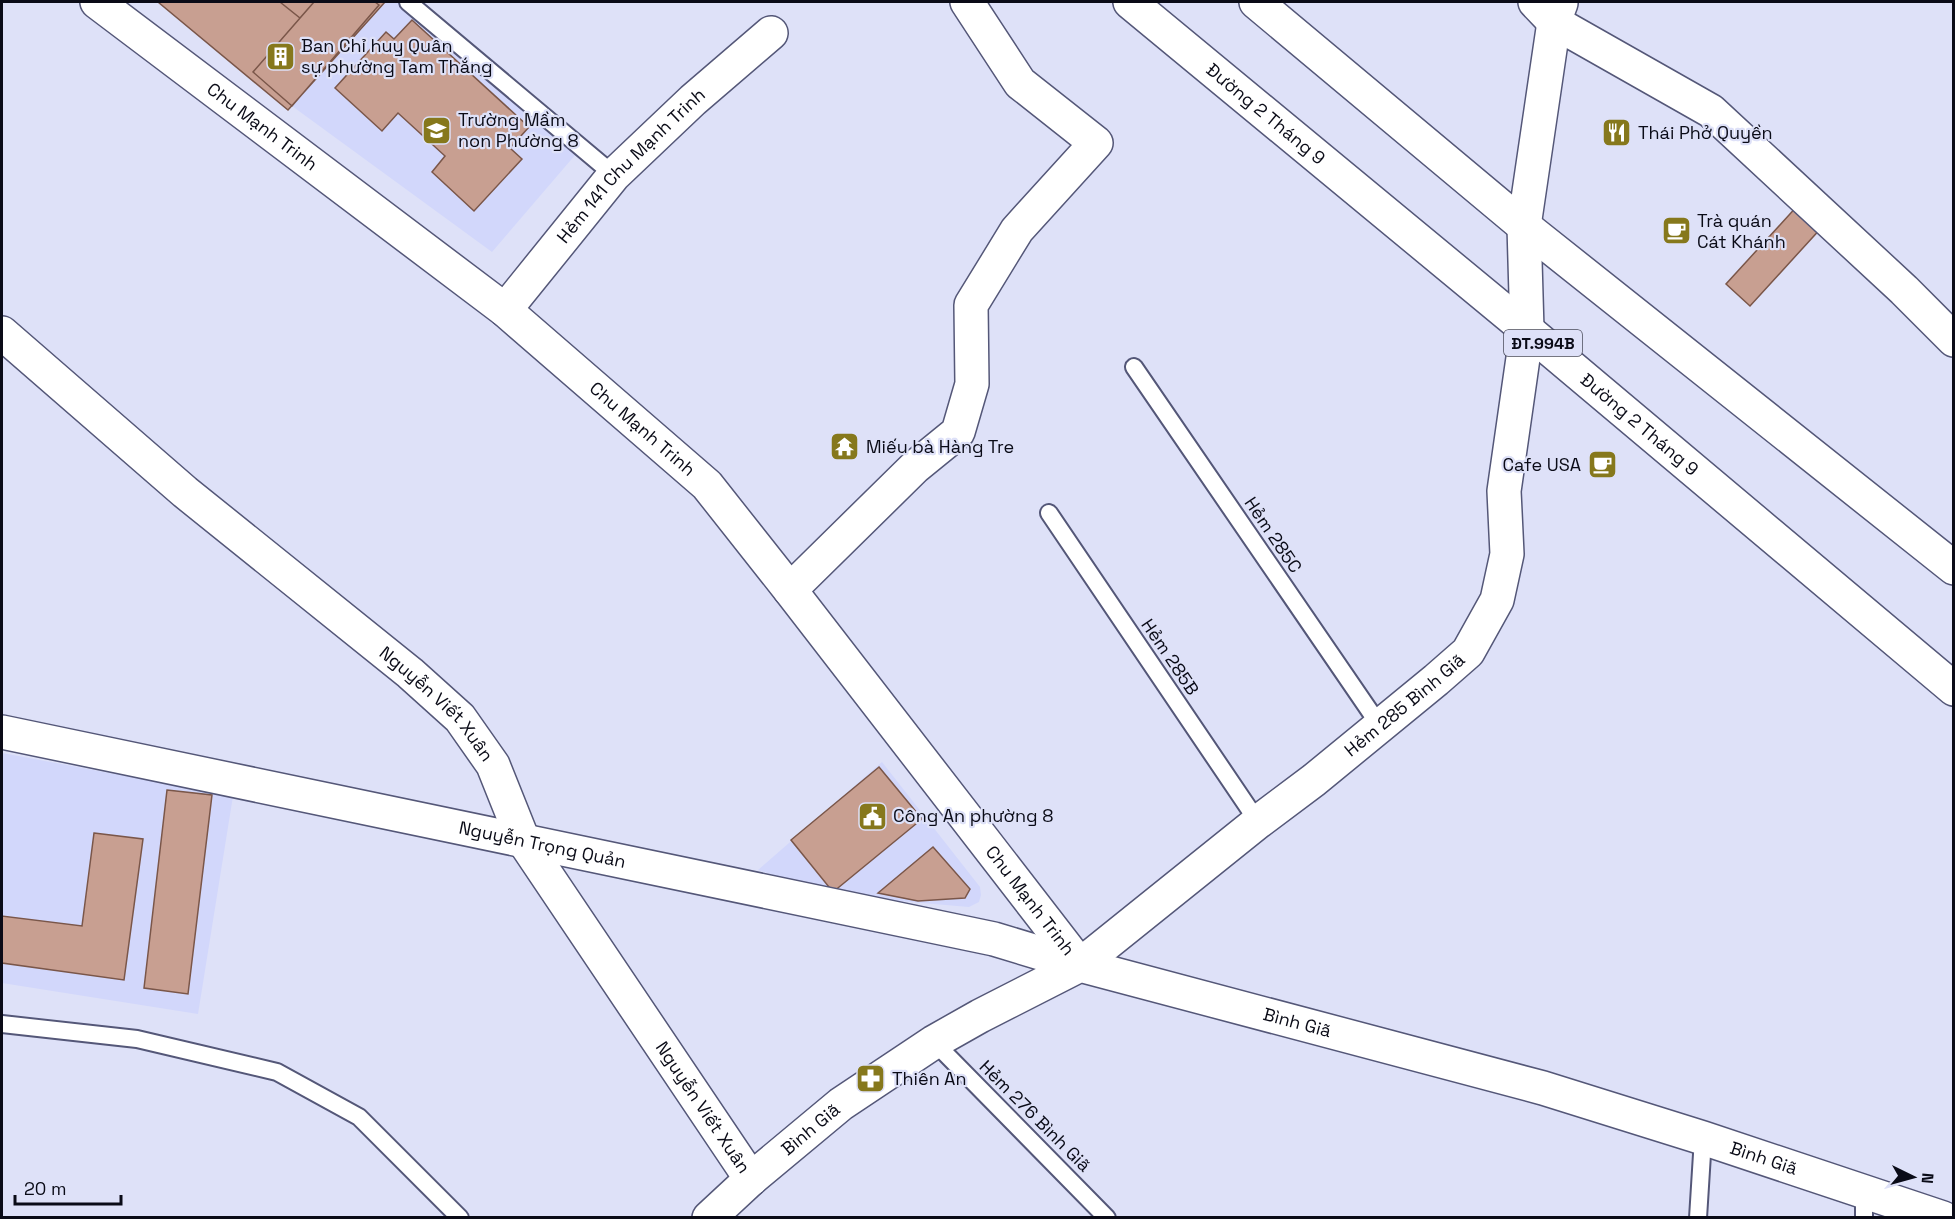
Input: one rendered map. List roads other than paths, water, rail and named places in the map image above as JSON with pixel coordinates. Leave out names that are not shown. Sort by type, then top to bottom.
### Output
[{"type":"street","name":"Chu Mạnh Trinh","points":[[97,2],[505,310],[707,485],[1080,966]]},
{"type":"street","points":[[790,590],[915,467],[958,432],[972,384],[971,305],[1017,230],[1096,142],[1020,83],[967,2]]},
{"type":"street","name":"Đường 2 Tháng 9","points":[[1130,2],[1527,330],[1953,689]]},
{"type":"street","points":[[1256,2],[1524,226],[1953,568]]},
{"type":"street","points":[[1550,8],[1711,111],[1904,290],[1953,340]]},
{"type":"street","name":"Hẻm 285 Bình Giã","points":[[1080,966],[1258,822],[1314,780],[1468,652],[1497,600],[1507,554],[1504,492],[1527,330],[1524,226],[1550,8]]},
{"type":"street","name":"Hẻm 141 Chu Mạnh Trinh","points":[[505,310],[614,175],[693,100],[771,33]]},
{"type":"street","name":"Nguyễn Viết Xuân","points":[[2,333],[184,492],[410,673],[460,718],[493,765],[524,840],[751,1179]]},
{"type":"street","name":"Nguyễn Trọng Quản","points":[[2,732],[994,939],[1080,966]]},
{"type":"street","name":"Bình Giã","points":[[710,1218],[751,1179],[841,1104],[934,1042],[980,1016],[1080,966],[1543,1088],[1703,1138],[1864,1204],[1943,1218]]},
{"type":"lane","points":[[408,2],[614,175]]},
{"type":"lane","name":"Hẻm 285C","points":[[1134,367],[1380,726]]},
{"type":"lane","name":"Hẻm 285B","points":[[1048,513],[1258,822]]},
{"type":"lane","points":[[2,1024],[137,1039],[277,1072],[359,1117],[460,1218]]},
{"type":"lane","name":"Hẻm 276 Bình Giã","points":[[934,1042],[1107,1218]]},
{"type":"lane","points":[[1698,1218],[1703,1138]]},
{"type":"place","name":"Ban Chỉ huy Quân sự phường Tam Thắng","points":[[280,56]]},
{"type":"place","name":"Trường Mầm non Phường 8","points":[[437,130]]},
{"type":"place","name":"Thái Phở Quyền","points":[[1617,133]]},
{"type":"place","name":"Trà quán Cát Khánh","points":[[1676,231]]},
{"type":"place","name":"Miếu bà Hàng Tre","points":[[845,447]]},
{"type":"place","name":"Cafe USA","points":[[1602,465]]},
{"type":"place","name":"Công An phường 8","points":[[872,816]]},
{"type":"place","name":"Thiên An","points":[[871,1079]]}]
